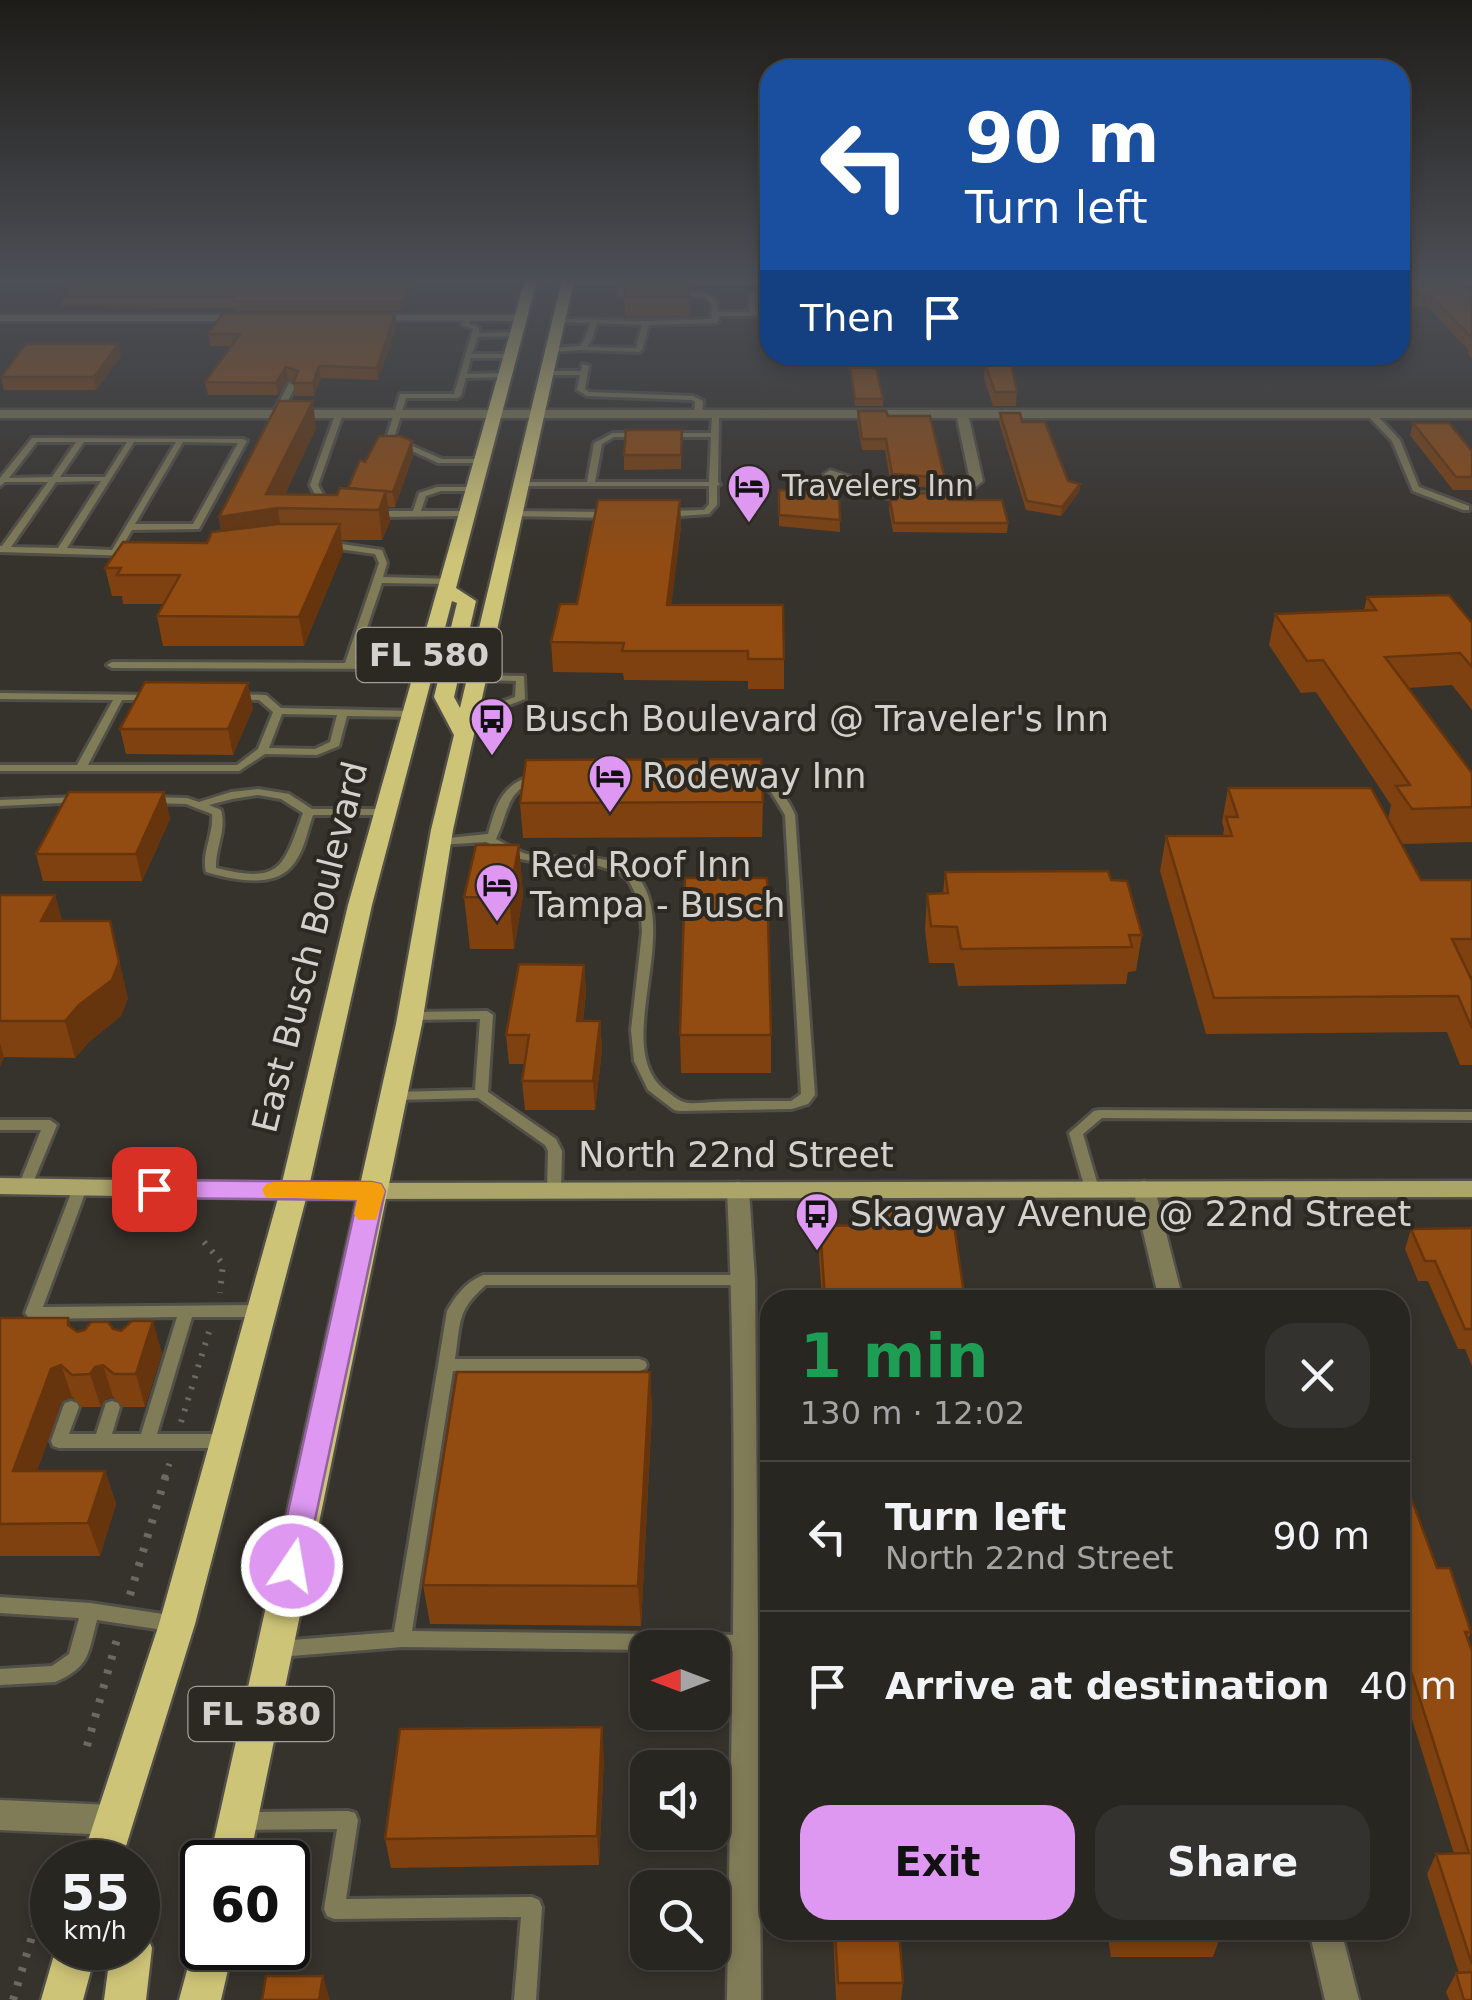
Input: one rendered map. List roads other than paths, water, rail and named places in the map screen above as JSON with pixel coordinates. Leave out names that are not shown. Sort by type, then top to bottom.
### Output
[{"type":"main road","name":"FL 580","points":[[234,1840],[394,1096],[439,842],[546,373]]},
{"type":"main road","name":"East Busch Boulevard","points":[[107,1840],[177,1624],[294,1191],[386,812],[505,376]]},
{"type":"main road","points":[[448,585],[467,601],[444,697],[463,734]]},
{"type":"main road","points":[[112,1820],[116,1840]]},
{"type":"main road","points":[[62,2000],[71,1970]]},
{"type":"main road","points":[[125,2000],[128,1970]]},
{"type":"main road","points":[[200,2000],[207,1970]]},
{"type":"street","points":[[0,414],[1472,414]]},
{"type":"street","points":[[830,474],[893,495],[943,496],[966,490],[978,481],[963,416]]},
{"type":"street","name":"North 22nd Street","points":[[0,1186],[294,1191],[1472,1189]]},
{"type":"street","points":[[1144,1189],[1169,1290]]},
{"type":"street","points":[[738,1190],[744,1280],[744,2000]]},
{"type":"street","points":[[0,1816],[112,1820]]},
{"type":"street","points":[[1327,1940],[1342,2000]]},
{"type":"lane","points":[[584,373],[581,390],[588,394],[694,398],[699,401],[698,415]]},
{"type":"lane","points":[[481,461],[441,461],[390,439],[396,414],[403,396],[456,396],[462,376],[505,376]]},
{"type":"lane","points":[[278,414],[292,386]]},
{"type":"lane","points":[[339,414],[314,485],[325,508],[342,513]]},
{"type":"lane","points":[[652,514],[706,512],[713,505],[714,415]]},
{"type":"lane","points":[[1372,415],[1396,440],[1416,489],[1466,508]]},
{"type":"lane","points":[[591,484],[598,442],[603,438],[715,435]]},
{"type":"lane","points":[[2,482],[35,440],[243,441],[196,527],[130,527]]},
{"type":"lane","points":[[3,549],[82,440]]},
{"type":"lane","points":[[62,549],[132,440]]},
{"type":"lane","points":[[116,549],[182,440]]},
{"type":"lane","points":[[2,482],[108,480]]},
{"type":"lane","points":[[520,484],[716,484]]},
{"type":"lane","points":[[416,514],[422,495],[429,491],[474,489]]},
{"type":"lane","points":[[366,514],[467,514]]},
{"type":"lane","points":[[513,514],[614,514]]},
{"type":"lane","points":[[313,545],[344,545],[378,552],[383,562],[349,666]]},
{"type":"lane","points":[[3,549],[116,549],[146,555]]},
{"type":"lane","points":[[378,580],[448,585]]},
{"type":"lane","points":[[112,665],[425,667]]},
{"type":"lane","points":[[469,707],[496,707],[520,699],[521,678],[476,678]]},
{"type":"lane","points":[[0,696],[154,697]]},
{"type":"lane","points":[[82,768],[119,697]]},
{"type":"lane","points":[[226,697],[262,697],[278,712],[412,714]]},
{"type":"lane","points":[[0,768],[239,768],[263,751],[278,712]]},
{"type":"lane","points":[[263,751],[317,752],[335,744],[343,713]]},
{"type":"lane","points":[[488,839],[493,836],[510,790],[518,782],[560,776]]},
{"type":"lane","points":[[439,842],[488,839],[534,859],[618,866],[633,878],[648,910],[636,1035],[647,1082],[664,1099],[679,1106],[792,1105],[808,1094],[790,815],[781,794],[768,782],[740,776]]},
{"type":"lane","points":[[129,800],[203,804],[232,794],[279,793],[299,802],[309,812],[386,812]]},
{"type":"lane","points":[[0,803],[91,800]]},
{"type":"lane","points":[[203,804],[218,812],[221,824],[208,860],[210,870],[223,874],[276,873],[287,865],[309,812]]},
{"type":"lane","points":[[410,1016],[487,1015],[481,1094]]},
{"type":"lane","points":[[394,1096],[481,1094],[551,1142],[555,1151],[554,1190]]},
{"type":"lane","points":[[1092,1189],[1076,1133],[1099,1114],[1472,1116]]},
{"type":"lane","points":[[0,1125],[50,1126],[25,1186]]},
{"type":"lane","points":[[80,1188],[32,1313],[141,1320],[186,1312],[262,1311]]},
{"type":"lane","points":[[402,1639],[456,1311],[464,1296],[482,1280],[744,1280]]},
{"type":"lane","points":[[148,1441],[186,1312]]},
{"type":"lane","points":[[447,1365],[638,1364]]},
{"type":"lane","points":[[72,1407],[59,1441],[226,1441]]},
{"type":"lane","points":[[102,1441],[112,1407]]},
{"type":"lane","points":[[0,1605],[90,1610],[177,1624]]},
{"type":"lane","points":[[0,1676],[55,1674],[77,1659],[90,1610]]},
{"type":"lane","points":[[275,1649],[402,1639],[746,1642]]},
{"type":"lane","points":[[238,1821],[348,1820],[334,1909],[532,1907],[525,2000]]},
{"type":"place","name":"Travelers Inn","points":[[749,524]]},
{"type":"place","name":"Busch Boulevard @ Traveler's Inn","points":[[492,757]]},
{"type":"place","name":"Rodeway Inn","points":[[610,814]]},
{"type":"place","name":"Red Roof Inn Tampa - Busch","points":[[497,923]]},
{"type":"place","name":"Skagway Avenue @ 22nd Street","points":[[817,1252]]}]
